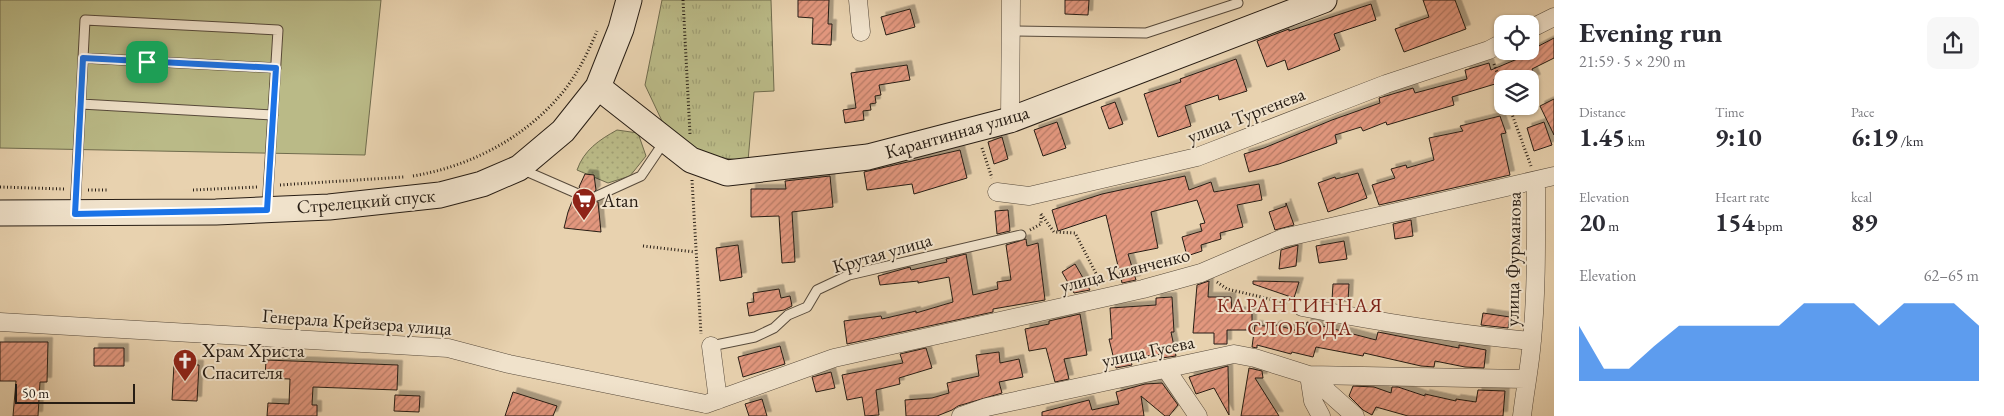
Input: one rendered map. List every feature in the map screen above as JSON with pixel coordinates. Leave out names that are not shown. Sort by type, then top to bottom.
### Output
[{"type":"main road","name":"Стрелецкий спуск","points":[[0,213],[76,202],[268,198],[329,207],[440,195],[482,184],[519,168],[563,131],[598,87],[621,29],[629,0]]},
{"type":"main road","name":"Карантинная улица","points":[[598,87],[691,160],[727,173],[868,157],[1010,120],[1324,0]]},
{"type":"street","points":[[858,0],[860,32]]},
{"type":"street","points":[[1010,120],[1011,0]]},
{"type":"street","points":[[1539,25],[1554,17]]},
{"type":"street","name":"улица Тургенева","points":[[997,192],[1029,196],[1197,157],[1386,84],[1494,48]]},
{"type":"street","points":[[1536,180],[1554,161]]},
{"type":"street","name":"улица Киянченко","points":[[711,407],[834,358],[1109,297],[1201,273],[1283,238],[1554,176]]},
{"type":"street","name":"улица Фурманова","points":[[1522,416],[1532,341],[1536,257],[1536,180]]},
{"type":"street","points":[[1302,307],[1387,324],[1463,335],[1532,341]]},
{"type":"street","name":"Генерала Крейзера улица","points":[[0,322],[448,348],[509,364],[711,407]]},
{"type":"street","points":[[706,342],[711,407]]},
{"type":"street","name":"улица Гусева","points":[[960,416],[987,407],[1234,354],[1255,358],[1309,375],[1526,379]]},
{"type":"street","points":[[1166,369],[1198,416]]},
{"type":"street","points":[[1309,375],[1313,402],[1321,416]]},
{"type":"street","points":[[1309,375],[1355,416]]},
{"type":"lane","points":[[1011,30],[1146,33],[1238,3]]},
{"type":"lane","points":[[76,202],[85,20],[278,30],[268,198]]},
{"type":"lane","points":[[83,58],[276,68]]},
{"type":"lane","points":[[81,104],[273,115]]},
{"type":"lane","points":[[597,196],[641,176],[666,140]]},
{"type":"lane","points":[[519,168],[576,193]]},
{"type":"lane","name":"Крутая улица","points":[[706,342],[755,337],[768,331],[788,315],[807,308],[817,290],[848,275],[1021,235]]},
{"type":"path","points":[[683,0],[695,252],[706,342]]},
{"type":"path","points":[[185,191],[268,198],[414,176],[444,169],[477,158],[508,140],[536,119],[556,100],[573,77],[598,27]]},
{"type":"path","name":"улица Фурманова","points":[[1513,115],[1536,180]]},
{"type":"path","points":[[975,129],[997,192]]},
{"type":"path","points":[[0,187],[76,202],[118,191]]},
{"type":"path","points":[[1021,235],[1041,224],[1042,214],[1038,194]]},
{"type":"path","points":[[1042,214],[1054,232],[1075,233],[1109,297]]},
{"type":"path","points":[[643,246],[695,252]]},
{"type":"path","points":[[1201,273],[1227,289],[1302,307]]},
{"type":"green space","points":[[0,0],[381,0],[365,155],[0,148]]},
{"type":"green space","points":[[662,0],[771,0],[774,91],[754,92],[748,161],[700,155],[662,121],[645,85]]},
{"type":"green space","points":[[617,130],[638,133],[646,156],[630,176],[608,183],[577,170],[593,146]]},
{"type":"building","points":[[798,0],[829,0],[828,24],[832,24],[831,45],[812,44],[813,18],[798,17]]},
{"type":"building","points":[[1065,0],[1089,0],[1088,15],[1065,14]]},
{"type":"building","points":[[1423,0],[1455,0],[1466,29],[1404,52],[1395,29],[1429,17]]},
{"type":"building","points":[[1371,4],[1376,20],[1334,34],[1340,50],[1288,70],[1285,60],[1267,67],[1257,41],[1289,29],[1289,31]]},
{"type":"building","points":[[910,9],[915,27],[886,35],[881,17]]},
{"type":"building","points":[[1554,38],[1554,58],[1532,70],[1494,70],[1494,84],[1452,97],[1454,105],[1387,125],[1386,122],[1363,131],[1361,127],[1335,135],[1337,143],[1279,164],[1249,172],[1244,154],[1380,103],[1379,98],[1413,88],[1415,93],[1467,79],[1465,70],[1489,63],[1491,70],[1515,60],[1539,60],[1539,46]]},
{"type":"building","points":[[1236,59],[1247,91],[1219,100],[1218,95],[1185,106],[1191,126],[1158,137],[1144,94],[1181,82],[1180,79]]},
{"type":"building","points":[[907,65],[910,80],[879,85],[881,95],[875,96],[876,103],[870,104],[871,110],[863,111],[864,120],[845,123],[843,110],[856,108],[851,73]]},
{"type":"building","points":[[1554,99],[1554,135],[1540,106]]},
{"type":"building","points":[[1115,102],[1123,124],[1109,129],[1101,107]]},
{"type":"building","points":[[1500,116],[1506,133],[1501,134],[1510,175],[1379,205],[1372,185],[1395,178],[1391,169],[1406,165],[1407,168],[1434,160],[1429,138],[1463,131],[1460,126]]},
{"type":"building","points":[[1057,122],[1066,148],[1043,156],[1034,130]]},
{"type":"building","points":[[1544,122],[1552,145],[1534,151],[1527,128]]},
{"type":"building","points":[[1002,137],[1008,159],[994,164],[988,142]]},
{"type":"building","points":[[960,150],[967,178],[914,194],[912,184],[867,190],[864,172]]},
{"type":"building","points":[[1358,173],[1367,198],[1328,212],[1318,183],[1335,177],[1336,179]]},
{"type":"building","points":[[585,174],[594,175],[596,190],[591,196],[593,201],[598,202],[601,232],[564,228],[573,199],[579,198],[582,195],[579,187]]},
{"type":"building","points":[[830,176],[833,207],[792,212],[795,262],[782,263],[779,216],[751,217],[751,189],[786,189],[785,181]]},
{"type":"building","points":[[1185,176],[1189,190],[1211,182],[1214,192],[1259,184],[1262,200],[1237,205],[1243,227],[1220,233],[1221,239],[1201,245],[1202,251],[1187,256],[1182,237],[1202,231],[1200,224],[1205,223],[1197,200],[1151,212],[1158,248],[1128,254],[1136,280],[1122,283],[1106,215],[1058,231],[1052,210],[1102,194]]},
{"type":"building","points":[[1286,203],[1294,225],[1275,230],[1269,212],[1286,206]]},
{"type":"building","points":[[1008,210],[1010,231],[997,234],[995,211]]},
{"type":"building","points":[[1411,220],[1413,236],[1395,239],[1393,224]]},
{"type":"building","points":[[1026,239],[1027,246],[1038,243],[1045,300],[993,309],[993,312],[847,344],[844,321],[881,316],[882,319],[916,311],[916,313],[953,302],[949,277],[918,283],[918,281],[880,285],[878,276],[910,267],[911,270],[947,262],[946,259],[966,254],[973,295],[998,289],[997,282],[1011,280],[1006,245]]},
{"type":"building","points":[[1344,241],[1347,259],[1319,263],[1316,246]]},
{"type":"building","points":[[738,245],[742,277],[720,281],[716,248]]},
{"type":"building","points":[[1298,245],[1296,266],[1279,269],[1281,250]]},
{"type":"building","points":[[1075,264],[1090,290],[1074,293],[1062,272]]},
{"type":"building","points":[[1209,281],[1208,297],[1231,297],[1232,311],[1252,312],[1252,330],[1227,330],[1227,344],[1214,344],[1214,333],[1193,333],[1197,285]]},
{"type":"building","points":[[1253,281],[1299,282],[1294,298],[1253,284]]},
{"type":"building","points":[[1333,284],[1349,284],[1348,301],[1332,300]]},
{"type":"building","points":[[779,289],[781,298],[790,296],[792,306],[784,310],[749,316],[747,303],[754,302],[753,293]]},
{"type":"building","points":[[1172,297],[1174,332],[1171,332],[1176,356],[1162,358],[1161,354],[1130,358],[1132,365],[1116,368],[1109,339],[1112,339],[1110,308],[1156,305],[1156,298]]},
{"type":"building","points":[[1483,313],[1510,317],[1508,328],[1481,325]]},
{"type":"building","points":[[1080,314],[1087,355],[1064,359],[1069,379],[1055,382],[1046,348],[1029,351],[1025,329]]},
{"type":"building","points":[[1307,322],[1376,340],[1378,332],[1459,348],[1459,345],[1486,350],[1484,368],[1465,367],[1435,361],[1434,367],[1421,366],[1364,353],[1363,356],[1316,347],[1313,357],[1292,352],[1291,354],[1257,345],[1257,348],[1252,347],[1255,325],[1275,327],[1276,325],[1305,333]]},
{"type":"building","points":[[0,342],[48,342],[47,382],[40,382],[38,416],[13,416],[16,381],[0,381]]},
{"type":"building","points":[[780,346],[785,364],[743,377],[738,357]]},
{"type":"building","points":[[94,348],[124,348],[124,366],[94,366]]},
{"type":"building","points":[[926,348],[932,368],[899,378],[900,384],[876,390],[879,415],[865,416],[862,397],[847,400],[842,375],[903,363],[900,354]]},
{"type":"building","points":[[999,352],[1000,363],[1019,359],[1023,377],[999,382],[1002,393],[958,406],[937,416],[906,416],[905,400],[932,398],[949,393],[947,383],[979,376],[976,355]]},
{"type":"building","points":[[266,360],[398,365],[397,390],[313,387],[312,405],[317,405],[317,416],[267,416],[268,403],[289,404],[290,379],[265,378]]},
{"type":"building","name":"Храм Христа Спасителя","points":[[174,364],[199,365],[197,401],[172,400]]},
{"type":"building","points":[[1228,366],[1229,415],[1214,388],[1196,394],[1189,377]]},
{"type":"building","points":[[1249,368],[1262,371],[1263,378],[1255,378],[1279,416],[1241,416]]},
{"type":"building","points":[[831,372],[835,388],[816,392],[812,377]]},
{"type":"building","points":[[1162,383],[1178,405],[1169,416],[1165,416],[1141,396],[1144,416],[1042,416],[1042,412],[1089,400],[1092,410],[1119,404],[1116,392],[1145,384]]},
{"type":"building","points":[[1353,386],[1374,387],[1391,393],[1392,387],[1398,387],[1425,396],[1425,394],[1456,401],[1456,399],[1476,402],[1478,390],[1505,391],[1503,416],[1408,416],[1376,407],[1372,415],[1363,410],[1349,396]]},
{"type":"building","points":[[513,392],[557,406],[553,416],[505,416]]},
{"type":"building","points":[[395,395],[420,396],[419,412],[394,411]]},
{"type":"building","points":[[762,399],[767,416],[749,416],[745,404]]},
{"type":"place","name":"Atan","points":[[584,221]]},
{"type":"place","name":"Храм Христа Спасителя","points":[[185,382]]},
{"type":"district","name":"КАРАНТИННАЯ СЛОБОДА","points":[[1300,316]]},
{"type":"route","points":[[83,58],[147,62],[276,68],[267,210],[75,214],[83,58]]}]
